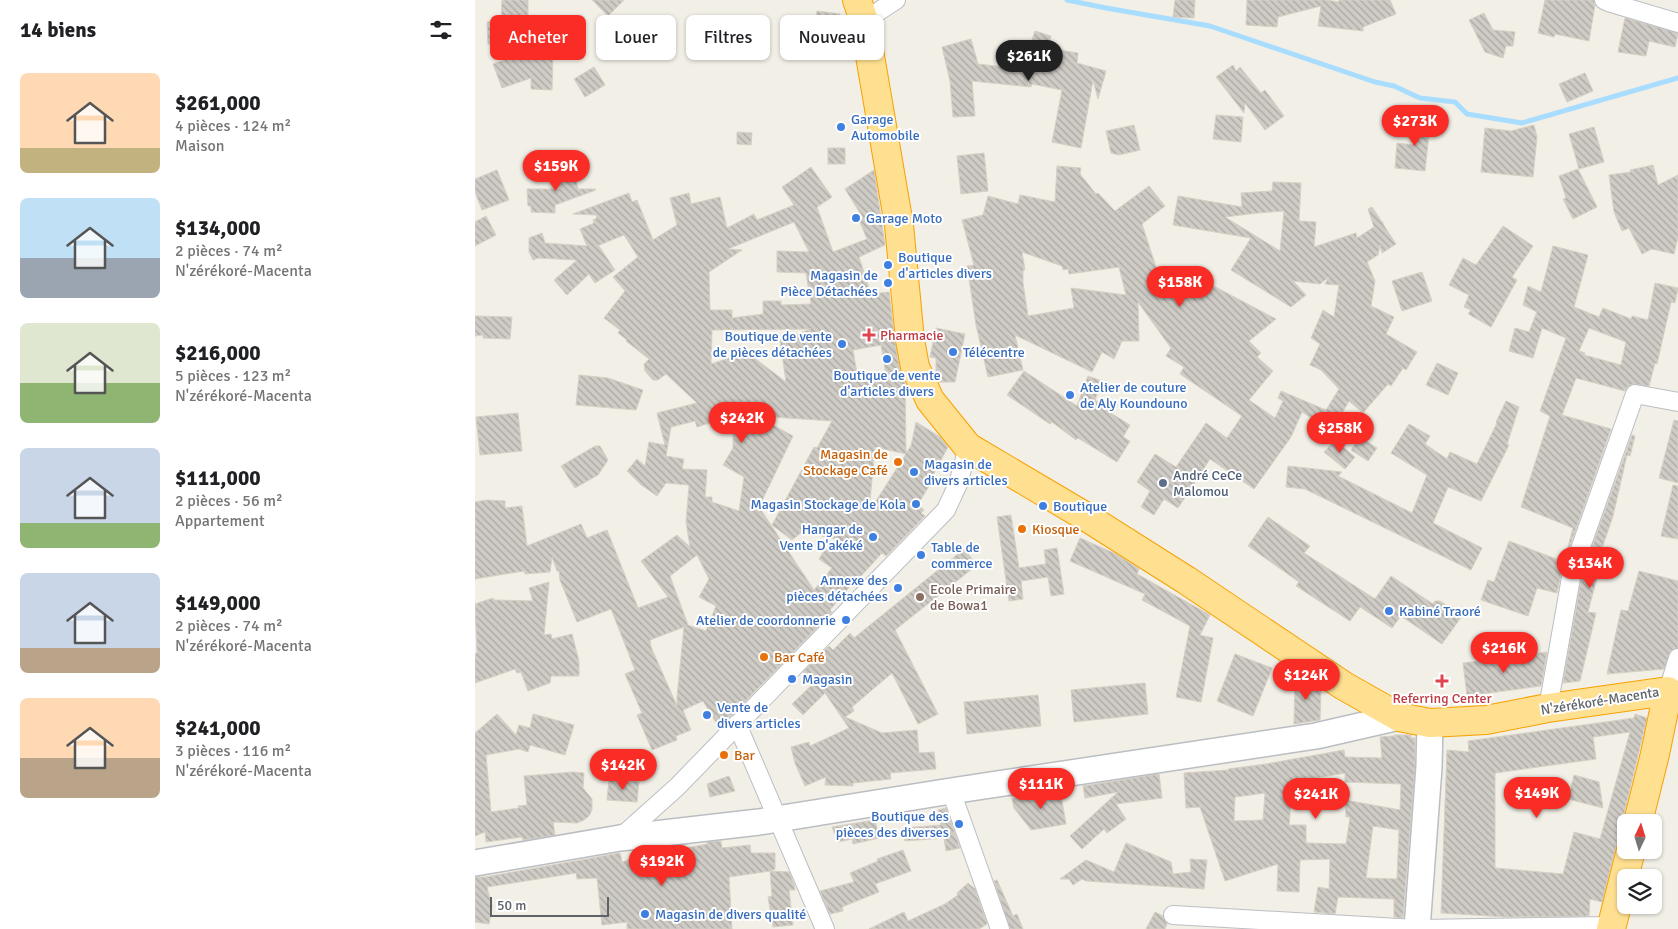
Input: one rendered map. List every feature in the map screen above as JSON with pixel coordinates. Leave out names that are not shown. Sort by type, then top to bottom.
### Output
[{"type":"highway","points":[[860,11],[899,225],[910,340],[915,367],[930,400],[968,447]]},
{"type":"highway","name":"N'zérékoré-Macenta","points":[[968,447],[1088,518],[1186,580],[1343,686],[1399,717],[1430,723],[1487,720],[1548,708],[1668,691],[1640,814]]},
{"type":"highway","points":[[1612,927],[1629,859]]},
{"type":"main road","points":[[475,863],[620,838],[759,822],[1316,736],[1399,717]]},
{"type":"main road","points":[[1418,929],[1429,767],[1430,723]]},
{"type":"street","points":[[860,11],[896,0]]},
{"type":"street","points":[[1604,0],[1678,23]]},
{"type":"street","points":[[1548,708],[1572,572],[1635,394],[1678,402]]},
{"type":"street","points":[[620,838],[677,787],[946,510],[958,484],[968,447]]},
{"type":"street","points":[[1668,691],[1678,658]]},
{"type":"street","points":[[737,724],[825,929]]},
{"type":"street","points":[[951,791],[1000,929]]},
{"type":"street","points":[[1173,914],[1418,929],[1612,927]]},
{"type":"building","points":[[502,0],[528,0],[528,15],[501,15]]},
{"type":"building","points":[[592,0],[624,0],[609,15]]},
{"type":"building","points":[[1175,0],[1195,0],[1194,18],[1173,17]]},
{"type":"building","points":[[1247,0],[1326,0],[1339,2],[1339,0],[1390,0],[1396,14],[1363,27],[1363,31],[1318,26],[1321,6],[1278,17],[1277,27],[1246,25]]},
{"type":"building","points":[[1545,0],[1594,0],[1595,5],[1589,41],[1555,34],[1554,37],[1538,33]]},
{"type":"building","points":[[817,11],[840,14],[840,15],[816,15]]},
{"type":"building","points":[[1484,13],[1493,30],[1515,32],[1513,46],[1506,46],[1503,58],[1485,52],[1469,20]]},
{"type":"building","points":[[1625,18],[1678,33],[1675,47],[1649,41],[1646,56],[1618,52]]},
{"type":"building","points":[[487,22],[490,22],[490,44],[488,44]]},
{"type":"building","points":[[1035,31],[1051,36],[1047,48],[1078,53],[1077,63],[1106,71],[1098,99],[1093,80],[1081,148],[1052,142],[1062,90],[1032,84],[1031,87],[972,81],[975,116],[953,117],[950,81],[942,47],[971,39],[978,64],[1022,69]]},
{"type":"building","points":[[504,60],[553,60],[552,90],[531,89],[531,78],[502,88],[493,64]]},
{"type":"building","points":[[1233,65],[1236,71],[1240,67],[1261,93],[1265,90],[1284,116],[1265,130],[1245,103],[1244,113],[1216,77]]},
{"type":"building","points":[[594,67],[605,85],[585,97],[574,79]]},
{"type":"building","points":[[1585,73],[1593,91],[1567,102],[1559,84]]},
{"type":"building","points":[[1417,114],[1431,115],[1425,171],[1395,168],[1397,143],[1415,145]]},
{"type":"building","points":[[1216,115],[1243,117],[1241,142],[1213,139]]},
{"type":"building","points":[[1134,125],[1140,150],[1119,155],[1111,153],[1106,131]]},
{"type":"building","points":[[1534,125],[1537,137],[1533,177],[1481,172],[1485,128],[1511,131]]},
{"type":"building","points":[[1594,127],[1604,162],[1579,169],[1569,134]]},
{"type":"building","points":[[737,132],[752,133],[751,145],[737,144]]},
{"type":"building","points":[[828,148],[845,148],[845,164],[828,164]]},
{"type":"building","points":[[984,153],[988,191],[961,194],[957,156]]},
{"type":"building","points":[[572,164],[578,189],[596,190],[555,205],[555,213],[531,212],[531,206],[528,206],[527,189],[560,189],[555,169]]},
{"type":"building","points":[[1653,165],[1658,185],[1678,175],[1678,237],[1674,254],[1652,249],[1642,254],[1629,228],[1622,231],[1614,212],[1609,175],[1631,172],[1630,170]]},
{"type":"building","points":[[1057,166],[1081,168],[1080,174],[1096,194],[1098,193],[1115,211],[1149,186],[1165,206],[1142,224],[1158,273],[1189,273],[1276,319],[1249,341],[1261,353],[1257,357],[1273,371],[1249,400],[1275,418],[1283,401],[1278,398],[1281,391],[1326,410],[1339,389],[1321,370],[1310,365],[1320,344],[1311,338],[1323,310],[1334,317],[1339,285],[1325,284],[1329,277],[1320,284],[1293,281],[1306,295],[1291,307],[1231,270],[1251,238],[1173,225],[1178,196],[1242,207],[1241,193],[1272,191],[1273,182],[1301,183],[1299,221],[1316,222],[1314,247],[1356,233],[1357,238],[1374,227],[1368,209],[1372,207],[1396,244],[1382,253],[1380,245],[1378,255],[1367,262],[1375,281],[1371,306],[1394,317],[1386,334],[1417,352],[1406,370],[1403,368],[1391,386],[1388,384],[1363,413],[1349,401],[1332,431],[1302,412],[1291,437],[1254,489],[1210,459],[1178,508],[1164,499],[1154,515],[1141,507],[1150,491],[1137,482],[1155,454],[1176,467],[1206,423],[1227,438],[1242,416],[1180,374],[1184,367],[1166,356],[1171,348],[1138,302],[1139,341],[1122,341],[1114,359],[1102,352],[1092,372],[1015,335],[1023,370],[988,377],[976,325],[967,266],[974,265],[962,220],[983,215],[988,196],[1018,204],[1020,195],[1055,202]],"holes":[[[1284,211],[1280,251],[1225,217],[1258,213]],[[1022,252],[1062,266],[1063,270],[1068,269],[1069,274],[1119,267],[1126,295],[1071,288],[1074,308],[1028,316],[1023,283],[1023,270],[1025,270]]]},
{"type":"building","points":[[811,167],[832,197],[817,207],[833,252],[867,239],[859,220],[863,218],[845,189],[874,170],[885,245],[859,257],[871,294],[889,292],[895,343],[900,370],[905,383],[906,453],[911,446],[916,422],[940,437],[948,447],[932,477],[934,478],[918,504],[924,510],[921,513],[925,516],[886,556],[882,553],[851,585],[830,610],[832,612],[733,714],[717,724],[703,701],[683,710],[691,730],[676,736],[677,740],[652,750],[637,715],[642,713],[625,674],[635,670],[611,609],[577,622],[560,580],[559,571],[557,571],[552,557],[550,572],[525,574],[524,571],[475,579],[475,502],[487,500],[505,501],[505,508],[522,506],[527,546],[581,524],[587,538],[607,530],[638,608],[668,597],[641,561],[677,535],[690,547],[686,522],[689,485],[666,483],[657,496],[640,484],[627,471],[637,459],[645,466],[649,442],[665,445],[657,413],[697,403],[666,374],[658,380],[653,380],[645,371],[644,364],[649,359],[626,341],[618,333],[620,330],[604,318],[625,291],[613,277],[638,257],[624,235],[597,246],[599,246],[615,270],[595,283],[589,274],[567,295],[554,280],[577,260],[538,258],[533,260],[529,252],[529,238],[542,233],[545,243],[587,246],[580,229],[594,223],[593,220],[597,218],[596,215],[573,214],[629,193],[632,202],[637,200],[653,240],[677,225],[670,198],[689,193],[691,204],[720,197],[727,228],[754,214],[757,220],[794,205],[782,187]],"holes":[[[794,222],[809,252],[777,251],[777,272],[806,273],[811,304],[781,305],[781,301],[763,301],[763,314],[732,318],[732,310],[710,310],[709,272],[742,250],[728,249]],[[811,329],[780,340],[786,382],[753,357],[751,351],[711,364],[712,330]],[[881,345],[886,376],[857,373],[853,350]],[[757,416],[832,421],[817,448],[814,447],[772,525],[792,540],[802,532],[837,539],[824,551],[819,559],[832,568],[814,590],[759,507],[793,436]],[[695,421],[697,427],[716,421],[718,431],[733,429],[733,448],[723,465],[744,477],[739,511],[712,502],[712,497],[705,497],[707,470],[682,469],[684,459],[666,456],[671,427]],[[875,447],[906,454],[869,512]],[[697,555],[709,579],[699,597],[716,606],[706,631],[688,625],[670,576]],[[684,627],[677,706],[651,647],[650,640]]]},
{"type":"building","points":[[1578,169],[1597,207],[1573,219],[1563,199],[1566,198],[1559,176]]},
{"type":"building","points":[[497,170],[509,200],[482,210],[475,192],[475,179]]},
{"type":"building","points":[[486,216],[496,235],[475,246],[475,222]]},
{"type":"building","points":[[1503,226],[1533,246],[1512,277],[1517,280],[1491,327],[1468,314],[1471,310],[1464,307],[1469,295],[1449,285],[1463,258],[1476,265]]},
{"type":"building","points":[[1553,246],[1588,255],[1574,307],[1599,317],[1603,308],[1631,319],[1632,316],[1648,320],[1655,283],[1678,288],[1675,303],[1671,302],[1657,364],[1655,363],[1649,386],[1632,384],[1625,391],[1576,378],[1562,415],[1611,429],[1562,569],[1557,593],[1537,588],[1528,616],[1481,600],[1488,580],[1494,582],[1509,541],[1564,562],[1573,528],[1521,507],[1550,416],[1540,411],[1566,338],[1542,328],[1533,358],[1509,351],[1515,328],[1529,332],[1537,312],[1523,305],[1528,286],[1541,292]],"holes":[[[1589,328],[1626,342],[1621,365],[1584,355],[1585,353],[1579,351]]]},
{"type":"building","points":[[1422,272],[1432,301],[1402,311],[1392,281]]},
{"type":"building","points":[[475,316],[512,317],[510,339],[483,338],[483,335],[475,336]]},
{"type":"building","points":[[936,328],[965,334],[955,382],[939,382],[936,376],[936,358],[930,357]]},
{"type":"building","points":[[1437,363],[1458,373],[1448,395],[1426,385]]},
{"type":"building","points":[[1024,371],[1077,406],[1088,376],[1102,381],[1095,400],[1102,405],[1101,407],[1130,425],[1123,437],[1130,441],[1117,462],[1078,438],[1076,440],[1052,422],[1050,424],[1007,395]]},
{"type":"building","points":[[579,375],[608,378],[643,390],[636,410],[576,405]]},
{"type":"building","points":[[1506,401],[1519,407],[1507,444],[1509,445],[1481,501],[1448,487],[1433,523],[1482,548],[1471,570],[1305,489],[1286,487],[1288,466],[1342,472],[1338,476],[1412,513],[1427,475],[1391,453],[1409,424],[1430,436],[1425,444],[1447,459],[1450,452],[1477,464]]},
{"type":"building","points":[[518,413],[522,451],[480,455],[476,417]]},
{"type":"building","points":[[1674,420],[1678,421],[1678,483],[1659,478]]},
{"type":"building","points":[[1632,435],[1635,436],[1630,456],[1627,455],[1613,516],[1599,557],[1602,558],[1588,612],[1596,613],[1580,681],[1563,683],[1582,575]]},
{"type":"building","points":[[1360,437],[1377,448],[1368,461],[1351,450]]},
{"type":"building","points":[[1335,440],[1355,457],[1345,469],[1324,452]]},
{"type":"building","points":[[595,446],[600,446],[608,460],[598,475],[575,488],[561,466]]},
{"type":"building","points":[[1673,485],[1678,486],[1678,539],[1661,536]]},
{"type":"building","points":[[1011,515],[1019,568],[1046,564],[1044,550],[1057,548],[1064,594],[1051,596],[1048,577],[1021,581],[1023,599],[1009,601],[997,517]]},
{"type":"building","points":[[1268,517],[1310,546],[1304,553],[1375,599],[1391,576],[1433,604],[1435,601],[1440,601],[1462,616],[1442,644],[1401,616],[1392,628],[1360,607],[1350,621],[1296,586],[1299,582],[1248,546]]},
{"type":"building","points":[[1080,538],[1116,554],[1139,569],[1137,574],[1210,615],[1200,635],[1213,638],[1201,702],[1176,697],[1190,626],[1142,600],[1145,594],[1070,561]]},
{"type":"building","points":[[964,549],[977,565],[895,630],[938,714],[918,724],[892,673],[852,707],[854,711],[845,717],[882,733],[917,730],[919,753],[934,752],[936,769],[890,773],[891,779],[853,783],[853,786],[825,785],[826,777],[805,786],[795,763],[791,747],[809,742],[810,746],[849,728],[825,693],[803,715],[792,704],[814,683],[803,672],[829,646],[833,650],[850,633],[854,638]]},
{"type":"building","points":[[1639,571],[1678,581],[1678,648],[1670,651],[1664,669],[1607,674],[1621,610],[1628,611]]},
{"type":"building","points":[[549,582],[544,635],[551,634],[552,639],[572,634],[579,661],[579,676],[551,676],[550,683],[528,691],[521,672],[517,673],[515,669],[475,683],[475,654],[477,653],[475,604],[493,598],[494,600],[533,601],[529,588]]},
{"type":"building","points":[[1547,652],[1541,686],[1467,696],[1463,663]]},
{"type":"building","points":[[1235,654],[1272,668],[1253,716],[1217,701]]},
{"type":"building","points":[[1295,673],[1321,689],[1320,720],[1294,724]]},
{"type":"building","points":[[1145,683],[1148,714],[1074,722],[1071,690]]},
{"type":"building","points":[[1038,695],[1041,726],[967,734],[964,702]]},
{"type":"building","points":[[497,714],[516,735],[519,725],[530,728],[533,714],[574,725],[565,755],[530,745],[528,752],[519,749],[486,755],[491,812],[527,805],[524,776],[573,772],[584,773],[583,788],[592,799],[592,810],[589,816],[577,823],[553,822],[555,835],[523,840],[522,837],[486,842],[485,832],[475,836],[475,733]]},
{"type":"building","points":[[1635,714],[1647,718],[1624,814],[1617,814],[1617,845],[1602,902],[1590,899],[1589,916],[1507,917],[1441,913],[1447,750],[1469,752],[1468,741],[1634,718]],"holes":[[[1630,732],[1600,839],[1574,832],[1563,874],[1495,868],[1495,773],[1596,759],[1593,737]]]},
{"type":"building","points":[[1411,735],[1411,738],[1415,738],[1415,766],[1403,918],[1394,917],[1394,899],[1338,897],[1335,914],[1314,912],[1318,887],[1329,889],[1330,859],[1300,860],[1299,892],[1277,891],[1278,864],[1225,881],[1200,807],[1186,808],[1184,773],[1229,770],[1344,750],[1345,757],[1382,758],[1380,737]],"holes":[[[1345,773],[1345,782],[1401,784],[1400,810],[1345,800],[1346,817],[1350,817],[1346,844],[1306,843],[1306,825],[1289,825],[1293,782]],[[1265,793],[1263,820],[1234,821],[1235,797]],[[1373,826],[1399,830],[1397,879],[1366,878]]]},
{"type":"building","points":[[1159,774],[1162,798],[1116,804],[1126,819],[1107,833],[1104,829],[1082,849],[1070,836],[1118,792],[1085,798],[1083,786]]},
{"type":"building","points":[[1574,775],[1599,782],[1603,808],[1568,799]]},
{"type":"building","points":[[729,776],[735,791],[710,797],[707,784]]},
{"type":"building","points":[[609,779],[639,782],[637,802],[607,800]]},
{"type":"building","points":[[1060,790],[1066,824],[1031,830],[1014,808],[1012,799]]},
{"type":"building","points":[[946,808],[960,848],[946,851],[944,838],[905,841],[903,828],[941,825],[938,810]]},
{"type":"building","points":[[875,820],[879,838],[853,844],[852,839],[838,842],[832,827]]},
{"type":"building","points":[[721,841],[722,848],[750,845],[751,853],[775,853],[775,869],[729,877],[732,929],[627,929],[627,922],[602,925],[597,878],[577,879],[576,873],[487,887],[492,906],[489,924],[475,922],[475,877],[485,877],[620,853],[622,862],[654,851],[655,854],[707,844],[707,842]]},
{"type":"building","points":[[1126,843],[1171,862],[1173,874],[1191,872],[1190,859],[1207,860],[1204,889],[1086,881],[1082,879],[1073,885],[1069,879],[1060,879],[1086,860],[1114,872]]},
{"type":"building","points":[[903,850],[911,871],[875,884],[879,892],[842,907],[843,911],[830,914],[820,891],[854,882],[850,873],[878,861],[877,859]]},
{"type":"building","points":[[770,871],[789,872],[795,890],[789,890],[793,925],[773,927],[768,897],[772,896]]},
{"type":"building","points":[[997,880],[1013,916],[1017,914],[1023,929],[1010,929],[994,881]]},
{"type":"building","points":[[968,883],[975,889],[987,924],[979,929],[869,929],[904,912],[908,921],[945,904],[958,895],[957,893]]},
{"type":"building","points":[[1155,912],[1163,916],[1167,924],[1165,929],[1146,929]]},
{"type":"waterway","points":[[1067,0],[1210,26],[1375,82],[1394,86],[1420,98],[1455,102],[1467,114],[1522,123],[1678,78]]},
{"type":"place","name":"Garage Automobile","points":[[841,127]]},
{"type":"place","name":"Garage Moto","points":[[856,218]]},
{"type":"place","name":"Boutique d'articles divers","points":[[888,265]]},
{"type":"place","name":"Magasin de Pièce Détachées","points":[[888,283]]},
{"type":"place","name":"Pharmacie","points":[[869,335]]},
{"type":"place","name":"Boutique de vente de pièces détachées","points":[[842,344]]},
{"type":"place","name":"Télécentre","points":[[953,352]]},
{"type":"place","name":"Boutique de vente d'articles divers","points":[[887,359]]},
{"type":"place","name":"Atelier de couture de Aly Koundouno","points":[[1070,395]]},
{"type":"place","name":"Magasin de Stockage Café","points":[[898,462]]},
{"type":"place","name":"Magasin de divers articles","points":[[914,472]]},
{"type":"place","name":"André CeCe Malomou","points":[[1163,483]]},
{"type":"place","name":"Magasin Stockage de Kola","points":[[916,504]]},
{"type":"place","name":"Boutique","points":[[1043,506]]},
{"type":"place","name":"Kiosque","points":[[1022,529]]},
{"type":"place","name":"Hangar de Vente D'akéké","points":[[873,537]]},
{"type":"place","name":"Table de commerce","points":[[921,555]]},
{"type":"place","name":"Annexe des pièces détachées","points":[[898,588]]},
{"type":"place","name":"Ecole Primaire de Bowa1","points":[[920,597]]},
{"type":"place","name":"Kabiné Traoré","points":[[1389,611]]},
{"type":"place","name":"Atelier de coordonnerie","points":[[846,620]]},
{"type":"place","name":"Bar Café","points":[[764,657]]},
{"type":"place","name":"Magasin","points":[[792,679]]},
{"type":"place","name":"Referring Center","points":[[1442,681]]},
{"type":"place","name":"Vente de divers articles","points":[[707,715]]},
{"type":"place","name":"Bar","points":[[724,755]]},
{"type":"place","name":"Boutique des pièces des diverses","points":[[959,824]]},
{"type":"place","name":"Magasin de divers qualité","points":[[645,914]]}]
